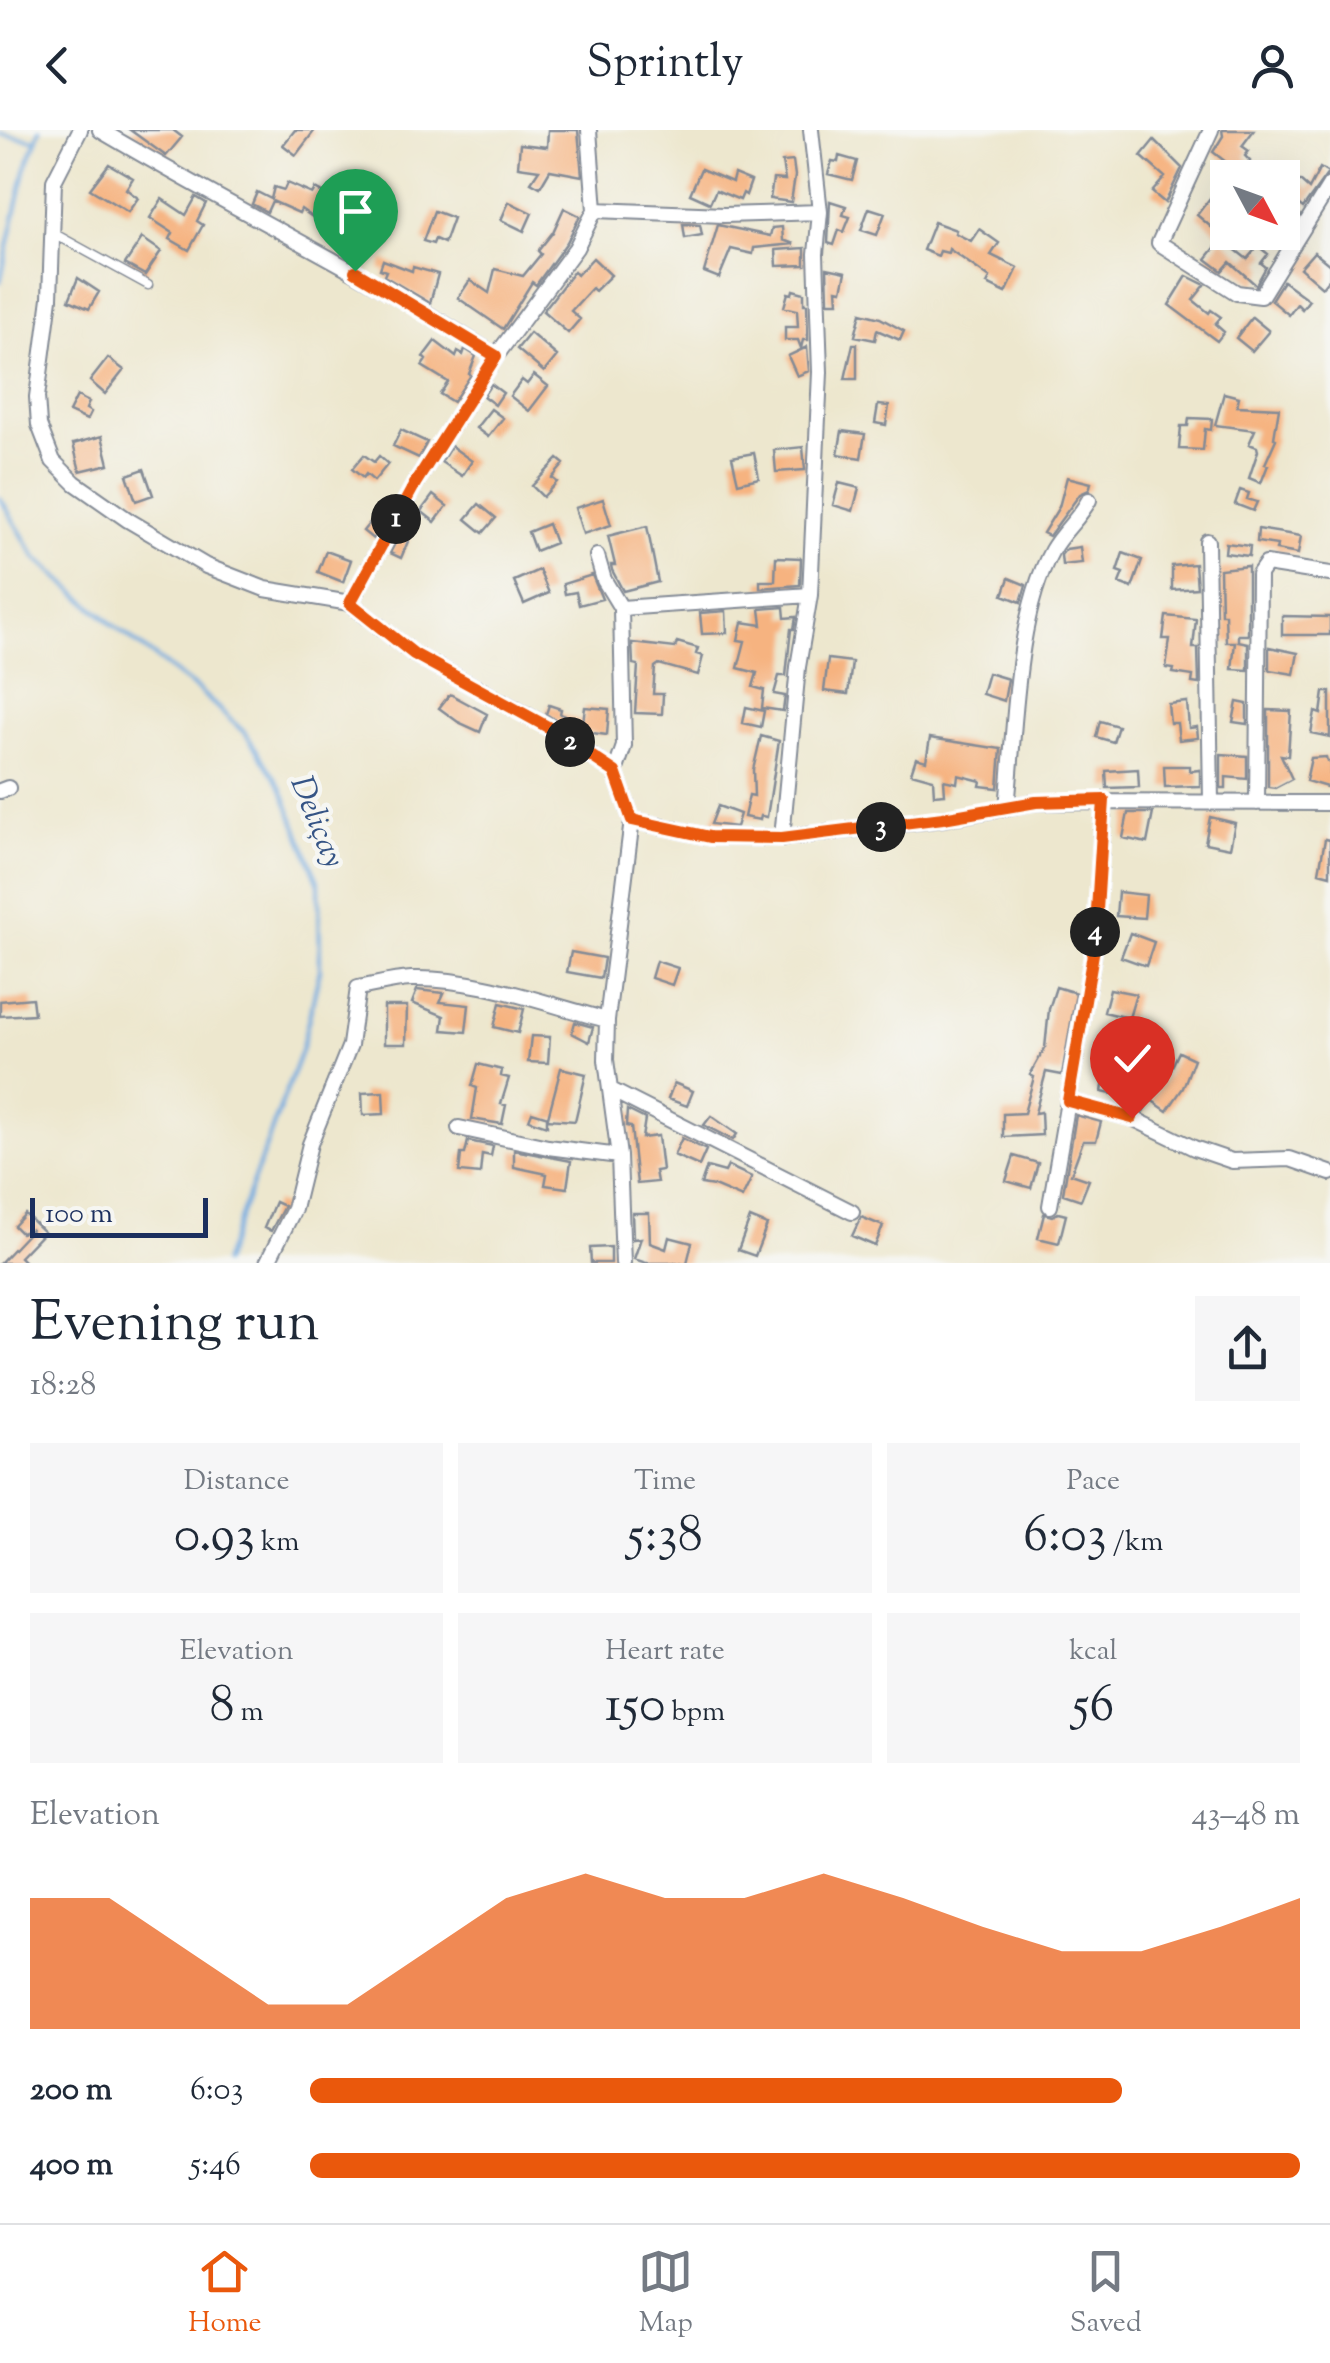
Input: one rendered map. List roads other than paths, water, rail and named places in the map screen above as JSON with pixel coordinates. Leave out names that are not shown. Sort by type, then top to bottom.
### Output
[{"type":"street","points":[[80,130],[54,181],[50,298],[37,396],[39,425],[53,461],[75,483],[128,520],[206,566],[265,589],[350,603],[414,654],[546,726],[615,772],[632,820],[607,1020],[606,1060],[628,1261]]},
{"type":"street","points":[[100,130],[204,192],[355,271],[496,356]]},
{"type":"street","points":[[350,603],[416,482],[496,356],[576,248],[595,210],[589,130]]},
{"type":"street","points":[[782,838],[798,667],[810,595],[820,372],[816,254],[820,212],[811,130]]},
{"type":"street","points":[[1211,130],[1158,243],[1237,293],[1261,296],[1330,184]]},
{"type":"street","points":[[595,210],[724,215],[820,212]]},
{"type":"street","points":[[1007,807],[1027,618],[1052,548],[1080,518],[1089,500]]},
{"type":"street","points":[[1207,541],[1211,802]]},
{"type":"street","points":[[597,556],[604,580],[621,608],[624,746],[615,772]]},
{"type":"street","points":[[1257,803],[1259,574],[1266,564],[1330,574]]},
{"type":"street","points":[[621,608],[810,595]]},
{"type":"street","points":[[1050,1206],[1095,942],[1104,800]]},
{"type":"street","points":[[632,820],[710,837],[782,838],[884,827],[1036,802],[1330,803]]},
{"type":"street","points":[[267,1263],[294,1208],[310,1144],[350,1046],[358,988],[410,979],[442,982],[493,990],[607,1020]]},
{"type":"street","points":[[611,1090],[852,1212]]},
{"type":"street","points":[[1068,1101],[1132,1118],[1194,1148],[1232,1161],[1290,1160],[1330,1173]]},
{"type":"street","points":[[459,1128],[548,1147],[619,1156]]},
{"type":"lane","points":[[53,233],[148,286]]},
{"type":"waterway","name":"Deliçay","points":[[0,282],[25,170],[40,130]]},
{"type":"waterway","points":[[0,134],[35,140]]},
{"type":"waterway","name":"Deliçay","points":[[0,498],[36,558],[246,734],[281,787],[319,884],[320,970],[301,1051],[223,1263]]}]
